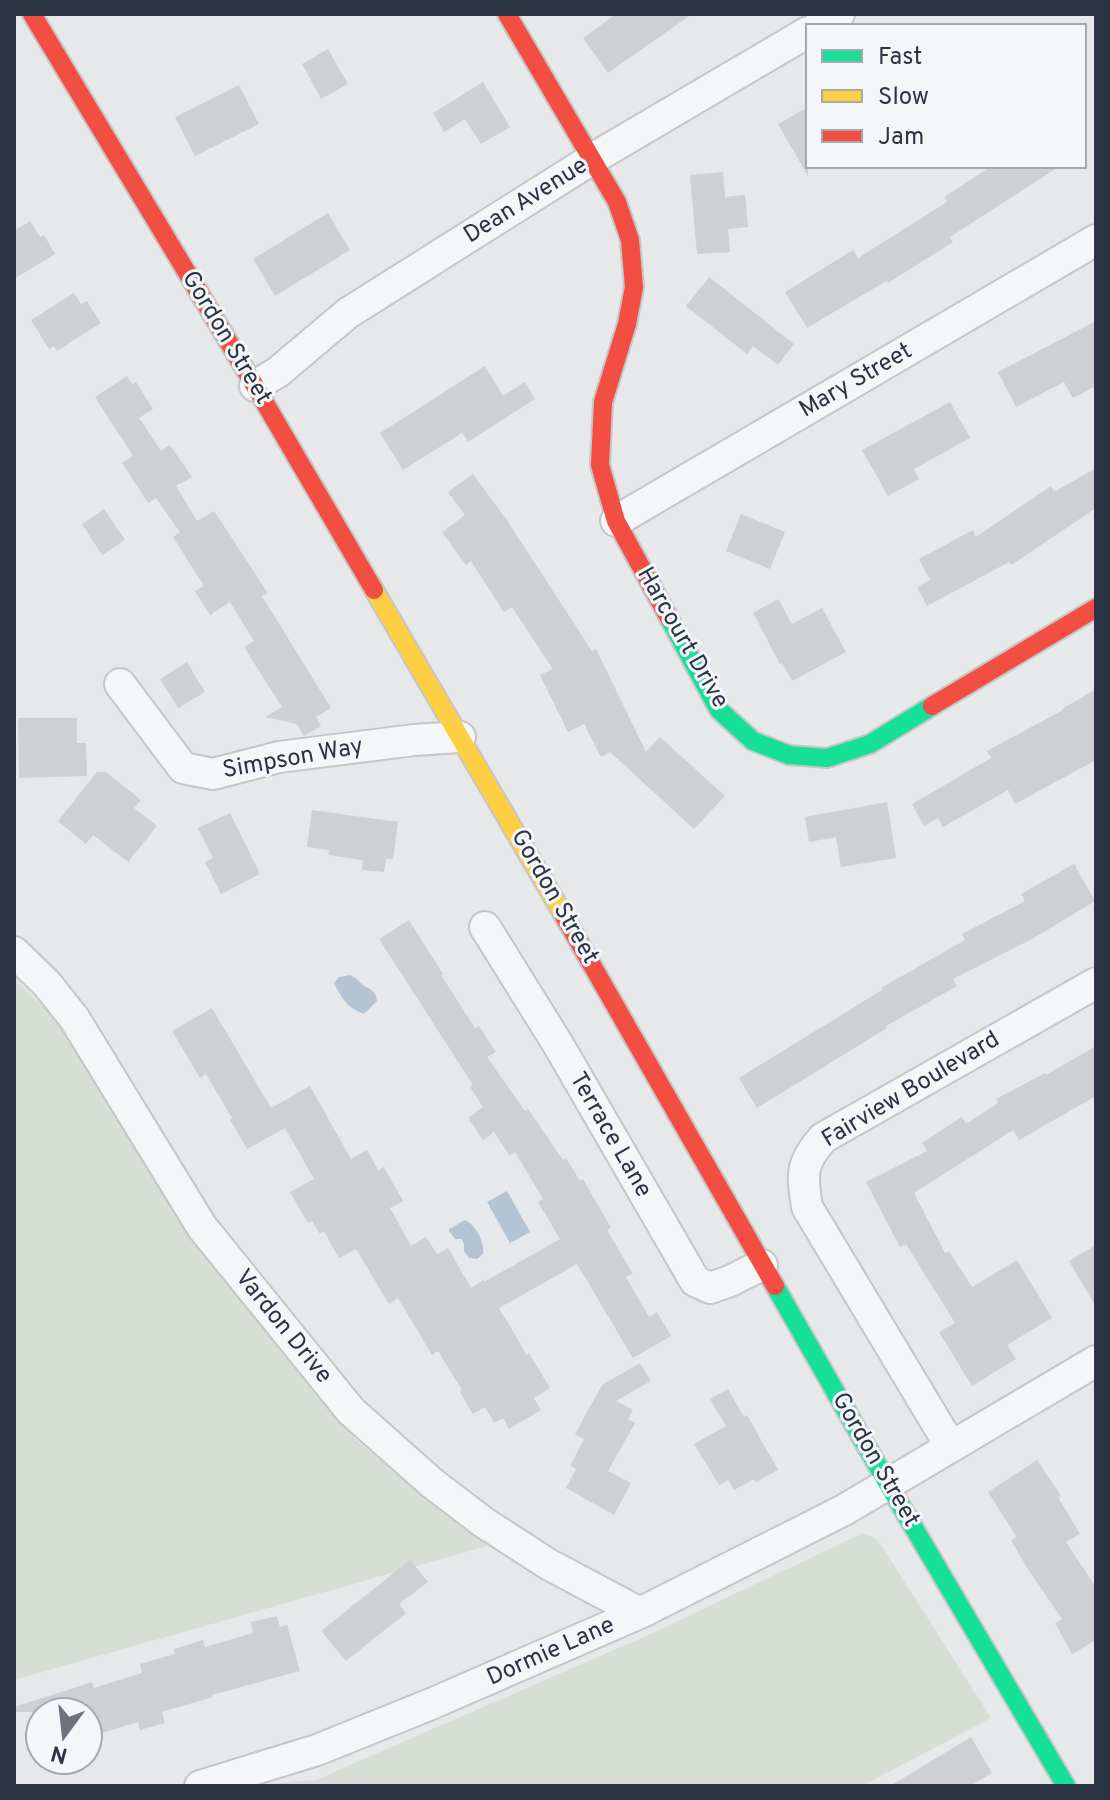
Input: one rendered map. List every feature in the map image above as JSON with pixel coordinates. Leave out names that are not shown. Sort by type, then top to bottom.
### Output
[{"type":"main road","name":"Gordon Street","points":[[32,14],[480,770],[888,1484],[1066,1786]]},
{"type":"main road","name":"Harcourt Drive","points":[[507,14],[617,202],[630,240],[634,287],[627,324],[603,402],[600,465],[616,521],[719,710],[753,741],[789,755],[827,758],[870,744],[1096,608]]},
{"type":"street","points":[[822,24],[839,14]]},
{"type":"street","name":"Dean Avenue","points":[[255,386],[278,372],[348,313],[592,159],[806,33]]},
{"type":"street","name":"Mary Street","points":[[616,521],[1096,240]]},
{"type":"street","name":"Simpson Way","points":[[120,684],[183,768],[213,774],[279,757],[460,737]]},
{"type":"street","name":"Terrace Lane","points":[[485,927],[559,1046],[695,1281],[710,1288],[762,1265]]},
{"type":"street","name":"Vardon Drive","points":[[14,952],[47,984],[74,1018],[202,1227],[351,1411],[432,1483],[483,1522],[548,1564],[640,1613]]},
{"type":"street","name":"Fairview Boulevard","points":[[951,1447],[807,1207],[802,1177],[810,1153],[823,1138],[1096,983]]},
{"type":"street","name":"Dormie Lane","points":[[200,1786],[317,1750],[640,1613],[844,1510],[1096,1361]]},
{"type":"shaded area","points":[[14,978],[49,1012],[248,1309],[357,1441],[487,1546],[14,1680]]},
{"type":"shaded area","points":[[863,1533],[878,1540],[991,1718],[862,1786],[239,1786],[316,1780],[655,1632]]},
{"type":"water","points":[[350,975],[376,995],[377,1001],[364,1014],[346,1002],[334,983],[339,977]]},
{"type":"water","points":[[507,1191],[530,1232],[510,1243],[487,1202]]},
{"type":"water","points":[[465,1220],[473,1226],[481,1240],[483,1254],[477,1259],[469,1258],[462,1239],[455,1239],[449,1231]]},
{"type":"building","points":[[616,14],[692,14],[608,73],[583,38]]},
{"type":"building","points":[[328,49],[348,84],[321,99],[302,64]]},
{"type":"building","points":[[483,82],[510,127],[481,144],[465,119],[444,132],[433,113]]},
{"type":"building","points":[[239,85],[259,124],[195,156],[175,117]]},
{"type":"building","points":[[806,108],[808,176],[778,124]]},
{"type":"building","points":[[989,168],[1057,168],[950,237],[953,242],[807,328],[785,292],[853,250],[858,258],[947,202],[944,197]]},
{"type":"building","points":[[723,172],[725,197],[745,195],[748,227],[728,229],[730,252],[697,254],[690,175]]},
{"type":"building","points":[[328,213],[350,250],[275,296],[253,259]]},
{"type":"building","points":[[30,221],[40,237],[44,235],[55,254],[14,279],[14,231]]},
{"type":"building","points":[[709,277],[794,344],[778,365],[753,346],[747,354],[686,306]]},
{"type":"building","points":[[74,293],[81,304],[87,301],[101,323],[57,351],[54,346],[49,349],[31,320]]},
{"type":"building","points":[[1096,321],[1096,386],[1073,398],[1064,382],[1016,407],[998,372]]},
{"type":"building","points":[[485,366],[503,396],[525,382],[535,399],[468,442],[462,433],[403,470],[380,433]]},
{"type":"building","points":[[127,376],[132,384],[136,382],[153,409],[139,418],[161,451],[170,445],[192,477],[176,486],[197,521],[214,511],[268,593],[262,596],[331,708],[316,717],[321,726],[304,736],[297,724],[265,717],[282,707],[244,647],[254,641],[230,602],[210,615],[195,591],[204,586],[173,537],[180,532],[156,498],[148,503],[122,463],[133,456],[95,397]]},
{"type":"building","points":[[950,402],[970,438],[914,469],[919,479],[888,496],[862,450]]},
{"type":"building","points":[[1096,468],[1096,508],[1011,565],[1009,562],[927,606],[917,587],[930,580],[919,559],[973,530],[976,537],[1051,486],[1054,492]]},
{"type":"building","points":[[473,474],[592,651],[596,649],[646,752],[660,737],[725,796],[694,829],[610,752],[601,757],[584,724],[568,732],[540,675],[553,669],[512,607],[504,612],[471,561],[466,565],[442,532],[465,515],[448,492]]},
{"type":"building","points":[[104,509],[125,540],[102,555],[82,524]]},
{"type":"building","points":[[741,514],[785,532],[770,569],[726,551]]},
{"type":"building","points":[[778,599],[792,624],[822,608],[846,652],[792,681],[753,613]]},
{"type":"building","points":[[187,662],[205,692],[178,708],[160,679]]},
{"type":"building","points":[[1096,689],[1096,760],[1015,804],[1008,790],[943,827],[938,818],[924,826],[912,804],[991,758],[987,751]]},
{"type":"building","points":[[18,718],[77,718],[77,743],[86,743],[87,776],[19,778]]},
{"type":"building","points":[[97,772],[106,772],[141,800],[134,808],[157,826],[128,862],[93,835],[86,844],[58,821]]},
{"type":"building","points":[[887,802],[896,858],[841,867],[836,837],[809,842],[805,817]]},
{"type":"building","points":[[312,810],[398,822],[393,859],[386,858],[384,872],[362,870],[363,860],[328,855],[329,850],[307,847]]},
{"type":"building","points":[[230,813],[260,874],[221,894],[205,862],[213,858],[198,828]]},
{"type":"building","points":[[1074,864],[1095,901],[1032,939],[953,979],[957,986],[886,1026],[757,1108],[739,1078],[881,988],[965,940],[962,934],[1025,901],[1021,894]]},
{"type":"building","points":[[409,920],[475,1028],[479,1026],[496,1052],[487,1057],[563,1160],[566,1158],[580,1181],[583,1179],[611,1228],[607,1230],[633,1274],[626,1277],[649,1317],[657,1312],[671,1336],[633,1358],[577,1264],[499,1308],[550,1388],[534,1398],[541,1410],[509,1429],[503,1418],[494,1423],[485,1407],[473,1414],[438,1351],[432,1355],[398,1298],[389,1304],[356,1249],[339,1258],[324,1231],[320,1234],[312,1221],[308,1223],[290,1192],[314,1179],[285,1128],[247,1149],[206,1074],[200,1078],[172,1031],[212,1008],[271,1108],[310,1086],[351,1159],[367,1150],[378,1170],[384,1167],[403,1201],[390,1208],[411,1246],[426,1237],[437,1254],[448,1248],[471,1288],[484,1282],[560,1239],[538,1202],[543,1199],[515,1152],[510,1156],[494,1132],[483,1140],[468,1118],[483,1107],[470,1087],[473,1085],[379,939]]},
{"type":"building","points":[[1096,1046],[1096,1096],[1019,1140],[1013,1130],[914,1193],[945,1253],[949,1251],[972,1287],[1017,1260],[1052,1318],[1007,1345],[1016,1359],[972,1386],[939,1332],[955,1323],[906,1244],[900,1247],[866,1182],[927,1151],[922,1143],[962,1117],[966,1124],[998,1103],[996,1099]]},
{"type":"building","points":[[1096,1245],[1096,1307],[1069,1261]]},
{"type":"building","points":[[640,1363],[651,1381],[616,1401],[633,1410],[628,1419],[635,1423],[608,1471],[631,1483],[614,1515],[566,1488],[576,1469],[570,1466],[584,1439],[575,1434],[602,1385]]},
{"type":"building","points":[[728,1389],[744,1417],[747,1415],[778,1470],[734,1490],[728,1480],[719,1485],[694,1444],[726,1426],[710,1399]]},
{"type":"building","points":[[1037,1460],[1061,1496],[1058,1497],[1080,1534],[1066,1542],[1096,1587],[1096,1640],[1072,1654],[1055,1623],[1062,1619],[1026,1566],[1011,1540],[1017,1537],[988,1492]]},
{"type":"building","points":[[410,1560],[428,1582],[399,1604],[406,1613],[346,1661],[321,1631]]},
{"type":"building","points":[[277,1616],[280,1627],[287,1625],[300,1671],[162,1712],[165,1723],[140,1730],[138,1722],[104,1732],[104,1696],[48,1696],[92,1682],[94,1688],[142,1673],[140,1664],[175,1654],[174,1649],[203,1640],[205,1647],[253,1633],[251,1622]]},
{"type":"building","points":[[24,1704],[24,1712],[14,1712],[14,1707]]},
{"type":"building","points":[[971,1737],[992,1773],[970,1786],[890,1786]]},
{"type":"traffic: fast","points":[[669,618],[719,710],[753,741],[789,755],[827,758],[870,744],[932,706]]},
{"type":"traffic: fast","points":[[775,1286],[1066,1786]]},
{"type":"traffic: slow","points":[[374,590],[564,916]]},
{"type":"traffic: jam","points":[[32,14],[374,590]]},
{"type":"traffic: jam","points":[[507,14],[617,202],[630,240],[634,287],[627,324],[603,402],[600,465],[616,521],[669,618]]},
{"type":"traffic: jam","points":[[932,706],[1096,608]]},
{"type":"traffic: jam","points":[[564,916],[775,1286]]}]
